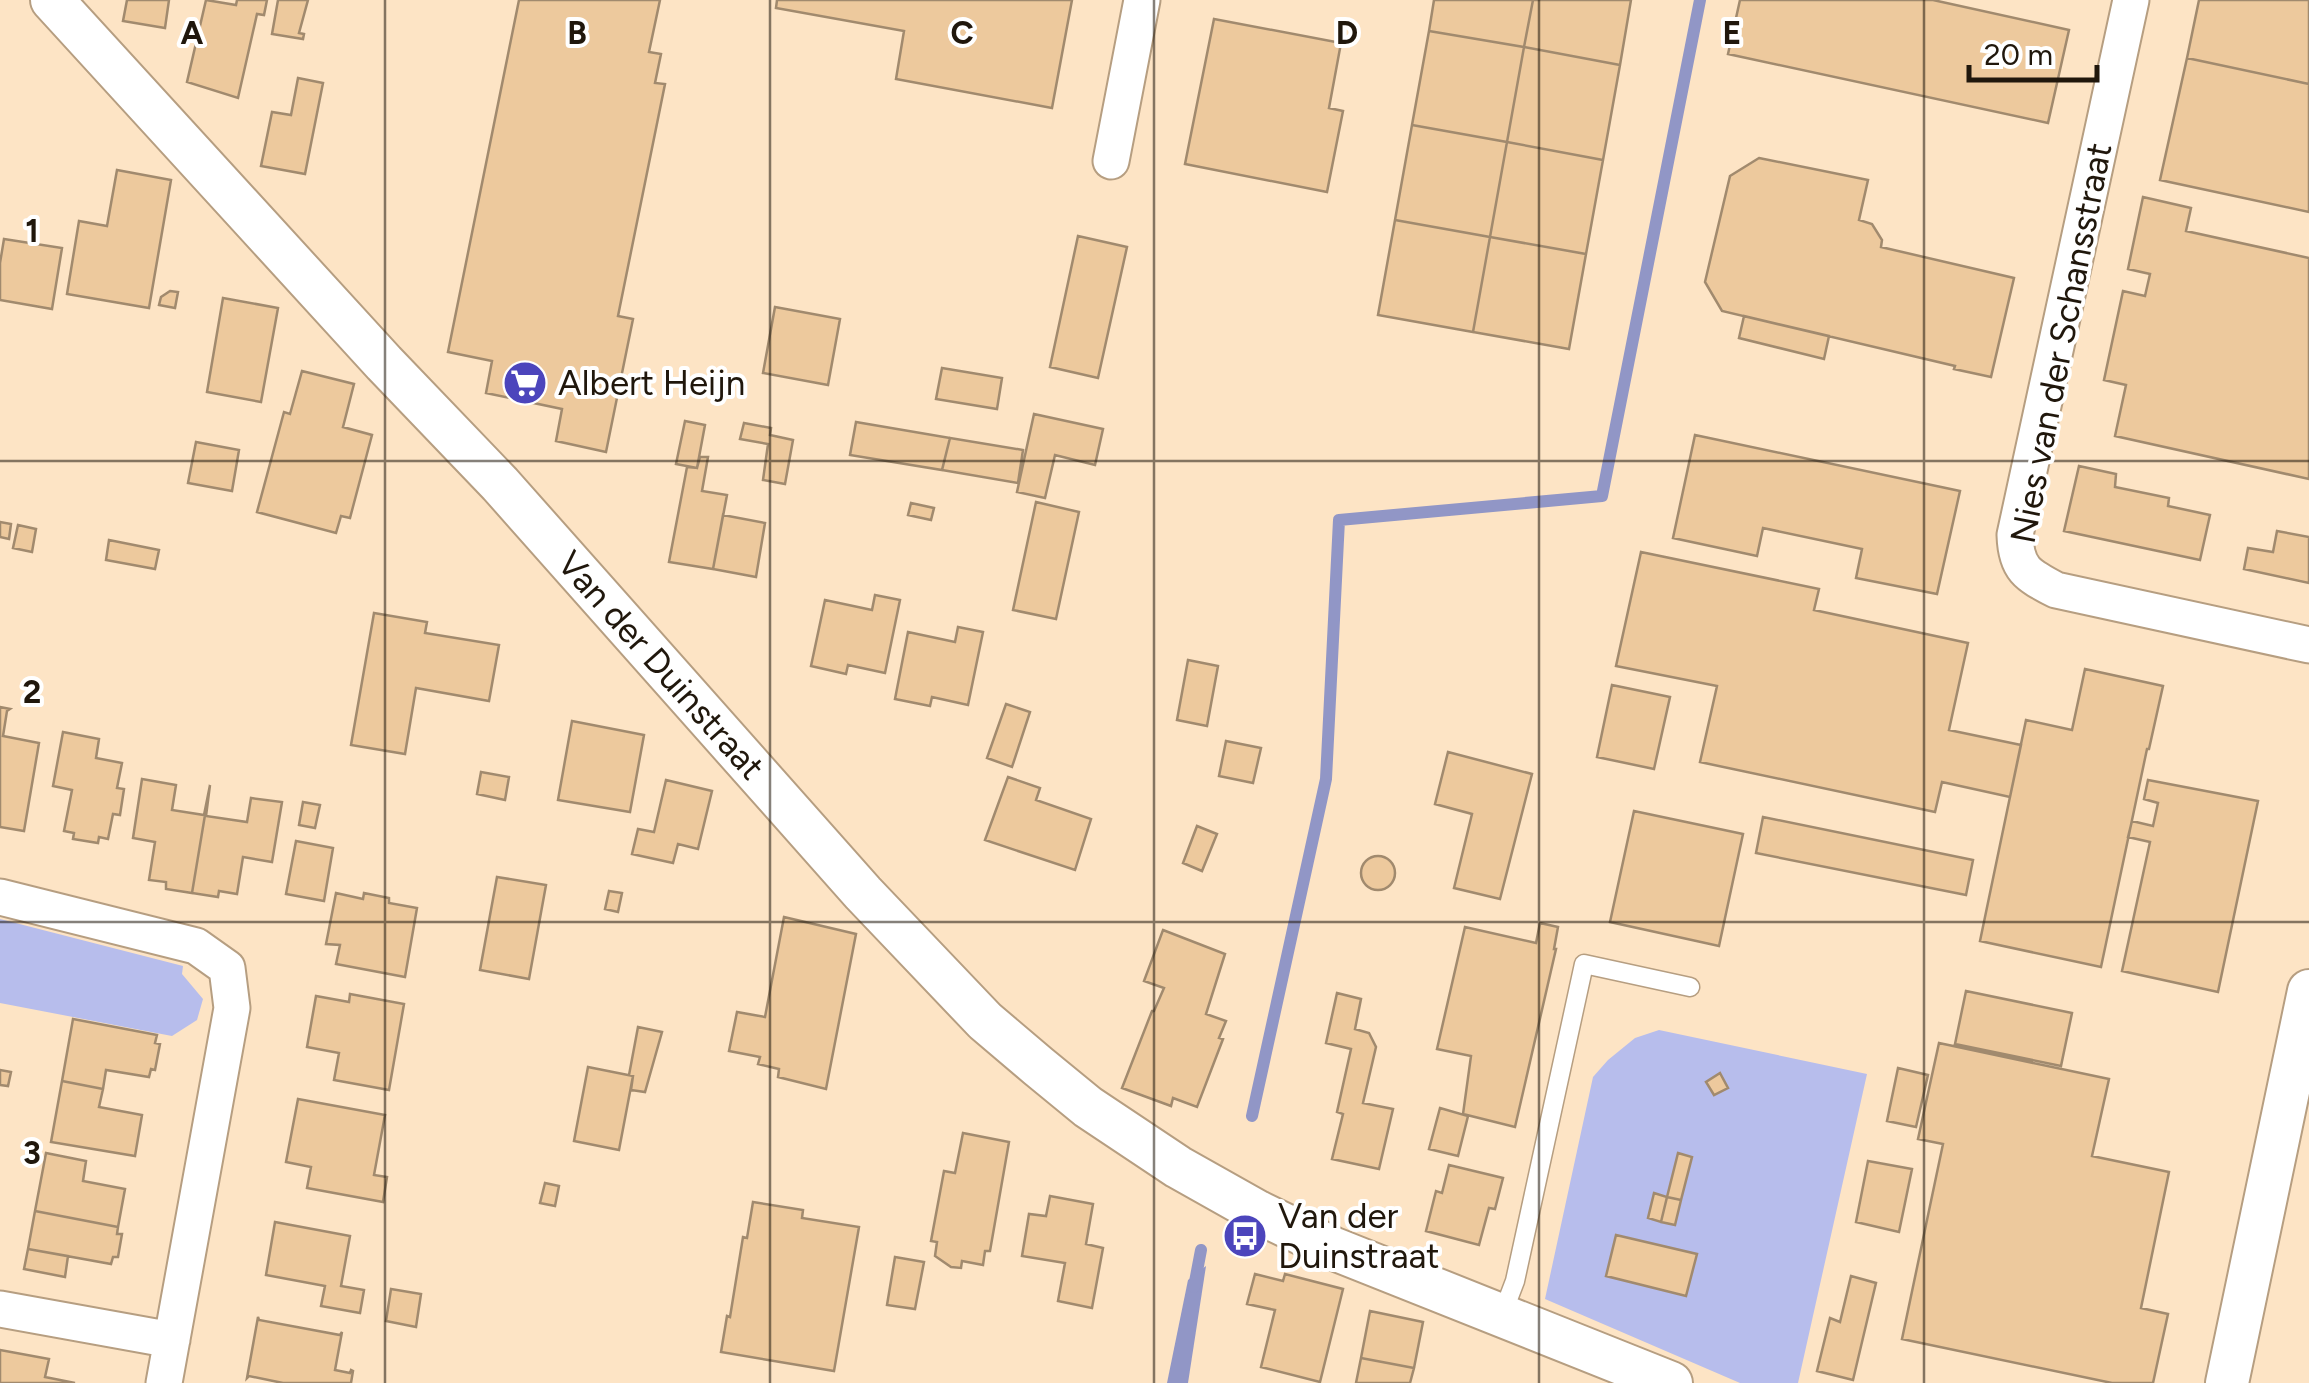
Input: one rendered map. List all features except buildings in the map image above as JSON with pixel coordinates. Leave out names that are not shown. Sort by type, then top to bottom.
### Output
[{"type":"street","name":"Van der Duinstraat","points":[[52,0],[384,364],[500,484],[863,893],[986,1021],[1088,1107],[1178,1167],[1258,1212],[1332,1248],[1670,1383]]},
{"type":"street","points":[[1112,160],[1142,0]]},
{"type":"street","name":"Nies van der Schansstraat","points":[[2131,0],[2016,535],[2016,556],[2029,576],[2056,590],[2309,645]]},
{"type":"street","points":[[0,896],[196,946],[227,968],[232,1008],[164,1383]]},
{"type":"street","points":[[2226,1383],[2309,991]]},
{"type":"street","points":[[0,1309],[172,1340]]},
{"type":"lane","points":[[1502,1316],[1515,1281],[1584,964],[1690,987]]},
{"type":"shaded area","points":[[0,919],[183,966],[182,974],[203,999],[197,1020],[172,1036],[0,1003]]},
{"type":"shaded area","points":[[1659,1030],[1867,1074],[1798,1383],[1740,1383],[1545,1299],[1593,1077],[1635,1038]]},
{"type":"shaded area","points":[[1206,1266],[1188,1383],[1167,1383],[1188,1280]]},
{"type":"waterway","points":[[1252,1116],[1326,779],[1339,520],[1602,496],[1700,0]]},
{"type":"waterway","points":[[1194,1287],[1201,1250]]},
{"type":"place","name":"Albert Heijn","points":[[525,383]]},
{"type":"place","name":"Van der Duinstraat","points":[[1245,1236]]}]
